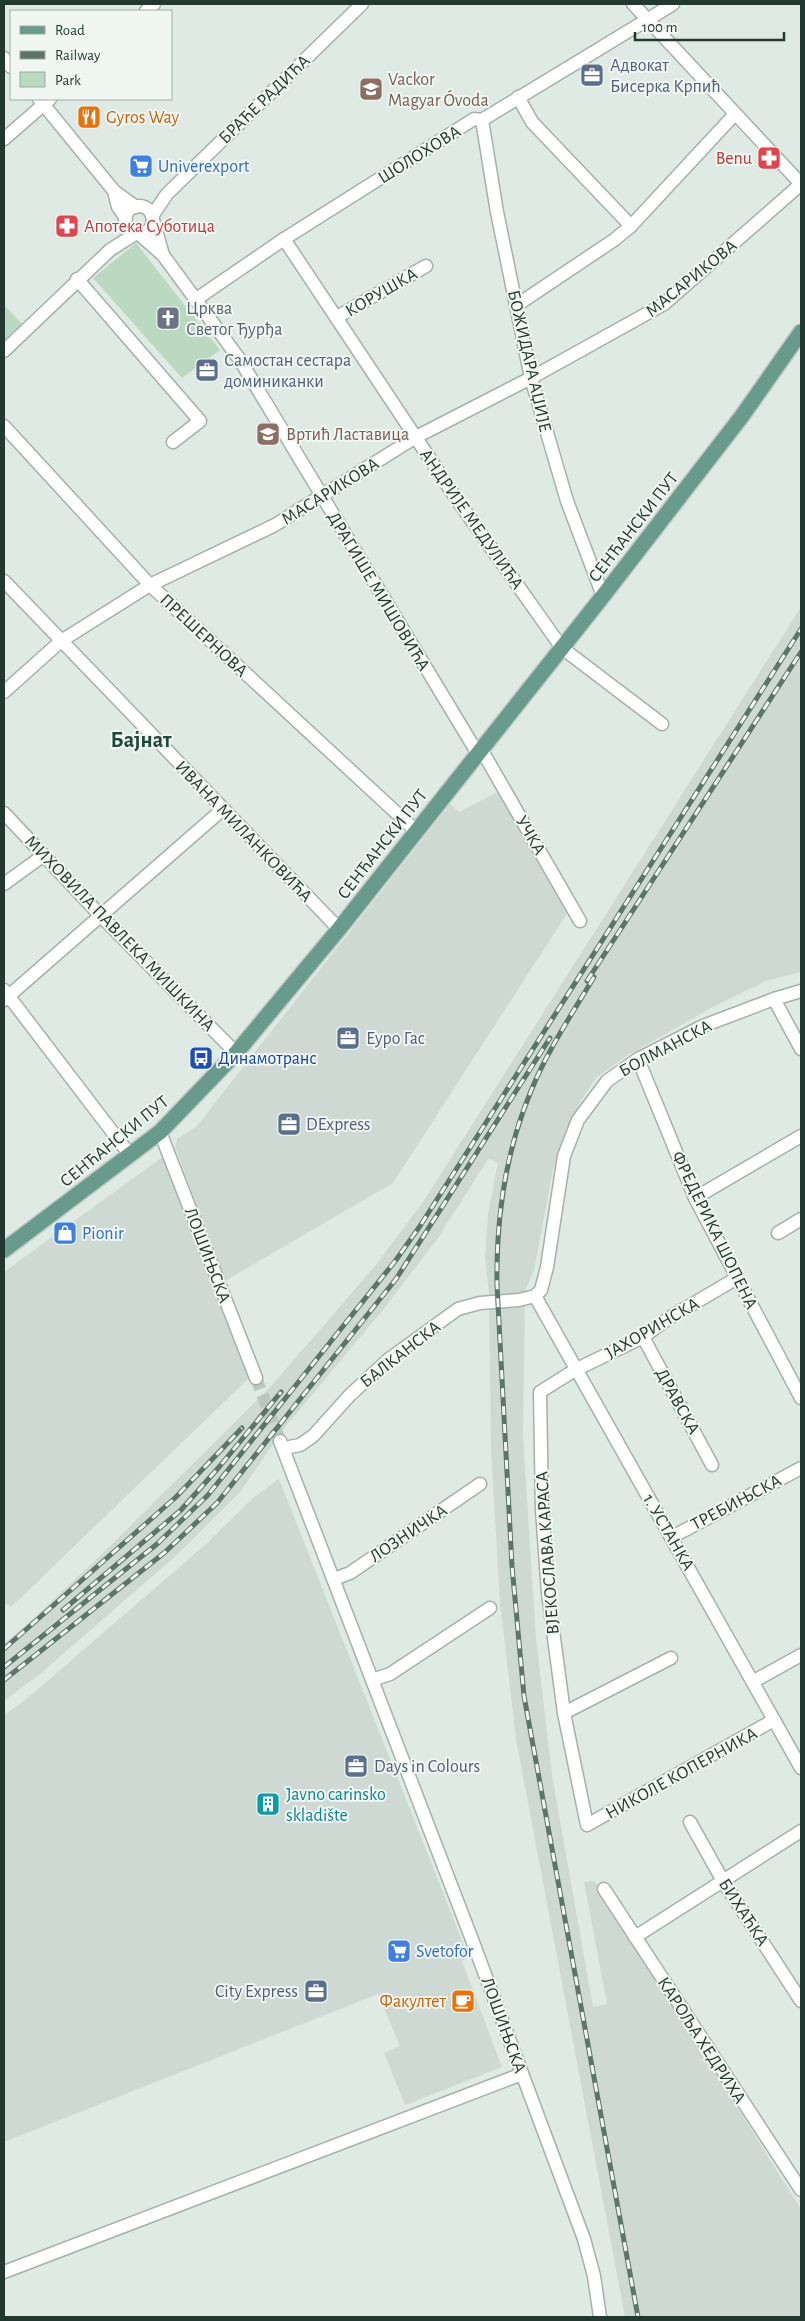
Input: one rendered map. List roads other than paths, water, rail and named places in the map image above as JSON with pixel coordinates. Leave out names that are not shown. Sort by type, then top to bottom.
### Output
[{"type":"main road","name":"СЕНЋАНСКИ ПУТ","points":[[4,1250],[160,1132],[236,1052],[339,929],[603,596],[742,416],[801,332]]},
{"type":"main road","name":"СЕНЋАНСКИ ПУТ","points":[[742,416],[774,382],[801,349]]},
{"type":"street","name":"БРАЋЕ РАДИЋА","points":[[146,212],[167,194],[362,4]]},
{"type":"street","points":[[634,4],[734,114],[801,184]]},
{"type":"street","name":"ШОЛОХОВА","points":[[196,300],[284,239],[474,119],[482,120],[673,4]]},
{"type":"street","points":[[518,97],[532,122],[631,226]]},
{"type":"street","points":[[4,139],[44,101],[114,191],[146,212],[151,229],[131,228],[4,351]]},
{"type":"street","points":[[517,305],[614,240],[631,226],[734,114]]},
{"type":"street","name":"БОЖИДАРА АЏИЈЕ","points":[[482,120],[497,212],[532,378],[568,501],[603,596]]},
{"type":"street","name":"МАСАРИКОВА","points":[[4,692],[61,641],[150,585],[259,533],[416,437],[532,378],[664,304],[801,184]]},
{"type":"street","points":[[114,191],[118,207],[131,228]]},
{"type":"street","points":[[131,228],[128,212],[146,212]]},
{"type":"street","name":"ДРАГИШЕ МИШОВИЋА","points":[[146,212],[164,255],[240,360],[321,495],[480,751]]},
{"type":"street","name":"ДРАГИШЕ МИШОВИЋА","points":[[131,228],[164,255]]},
{"type":"street","name":"АНДРИЈЕ МЕДУЛИЋА","points":[[284,239],[416,437],[562,648],[662,724]]},
{"type":"street","name":"КОРУШКА","points":[[337,317],[426,266]]},
{"type":"street","points":[[77,279],[200,421],[173,442]]},
{"type":"street","name":"ПРЕШЕРНОВА","points":[[4,426],[150,585],[416,831]]},
{"type":"street","name":"ИВАНА МИЛАНКОВИЋА","points":[[4,581],[339,929]]},
{"type":"street","name":"УЧКА","points":[[480,751],[580,921]]},
{"type":"street","points":[[130,1155],[5,995],[101,916],[223,809]]},
{"type":"street","name":"МИХОВИЛА ПАВЛЕКА МИШКИНА","points":[[4,813],[101,916],[236,1052]]},
{"type":"street","points":[[4,884],[44,855]]},
{"type":"street","name":"БОЛМАНСКА","points":[[535,1296],[541,1290],[544,1280],[564,1156],[578,1120],[607,1081],[638,1059],[703,1026],[774,999],[801,991]]},
{"type":"street","points":[[774,999],[801,1049]]},
{"type":"street","name":"ФРЕДЕРИКА ШОПЕНА","points":[[638,1059],[696,1198],[736,1278],[801,1398]]},
{"type":"street","name":"ЛОШИЊСКА","points":[[160,1132],[256,1378]]},
{"type":"street","points":[[696,1198],[801,1136]]},
{"type":"street","points":[[778,1233],[801,1219]]},
{"type":"street","name":"ЈАХОРИНСКА","points":[[540,1392],[575,1370],[643,1337],[668,1318],[736,1278]]},
{"type":"street","name":"1. УСТАНКА","points":[[535,1296],[575,1370],[754,1681],[801,1768]]},
{"type":"street","name":"БАЛКАНСКА","points":[[282,1444],[300,1446],[313,1436],[350,1395],[389,1359],[458,1309],[480,1303],[519,1300],[535,1296]]},
{"type":"street","name":"ДРАВСКА","points":[[643,1337],[712,1465]]},
{"type":"street","name":"ВЈЕКОСЛАВА КАРАСА","points":[[540,1392],[542,1510],[546,1575],[564,1713],[587,1825]]},
{"type":"street","name":"ЛОШИЊСКА","points":[[282,1444],[584,2240],[594,2276],[600,2317]]},
{"type":"street","name":"ТРЕБИЊСКА","points":[[672,1537],[801,1468]]},
{"type":"street","name":"ЛОЗНИЧКА","points":[[334,1579],[350,1573],[480,1484]]},
{"type":"street","points":[[372,1680],[390,1674],[490,1608]]},
{"type":"street","points":[[754,1681],[801,1655]]},
{"type":"street","points":[[564,1713],[671,1658]]},
{"type":"street","name":"НИКОЛЕ КОПЕРНИКА","points":[[587,1825],[774,1720]]},
{"type":"street","name":"БИХАЋКА","points":[[690,1822],[723,1881],[801,2001]]},
{"type":"street","points":[[635,1937],[801,1831]]},
{"type":"street","name":"КАРОЉА ХЕДРИХА","points":[[604,1889],[801,2190]]},
{"type":"street","points":[[4,2272],[522,2074]]},
{"type":"tunnel","points":[[256,1378],[280,1441]]},
{"type":"railway","points":[[4,1667],[157,1544],[208,1495],[396,1260],[420,1226],[801,629]]},
{"type":"railway","points":[[587,981],[801,652]]},
{"type":"railway","points":[[594,977],[544,1062],[522,1114],[509,1162],[500,1210],[497,1285],[512,1566],[524,1696],[638,2317]]},
{"type":"railway","points":[[4,1680],[164,1553],[217,1503],[396,1279],[550,1038]]},
{"type":"railway","points":[[63,1610],[181,1510],[281,1392]]},
{"type":"railway","points":[[4,1649],[176,1497],[242,1428]]},
{"type":"place","name":"Адвокат Бисерка Крпић","points":[[592,75]]},
{"type":"place","name":"Vackor Magyar Óvoda","points":[[371,89]]},
{"type":"place","name":"Gyros Way","points":[[89,117]]},
{"type":"place","name":"Benu","points":[[769,158]]},
{"type":"place","name":"Univerexport","points":[[141,166]]},
{"type":"place","name":"Апотека Суботица","points":[[67,226]]},
{"type":"place","name":"Црква Светог Ђурђа","points":[[168,318]]},
{"type":"place","name":"Самостан сестара доминиканки","points":[[207,370]]},
{"type":"place","name":"Вртић Ластавица","points":[[268,434]]},
{"type":"place","name":"Еуро Гас","points":[[348,1038]]},
{"type":"place","name":"Динамотранс","points":[[201,1058]]},
{"type":"place","name":"DExpress","points":[[289,1124]]},
{"type":"place","name":"Pionir","points":[[65,1233]]},
{"type":"place","name":"Days in Colours","points":[[356,1766]]},
{"type":"place","name":"Javno carinsko skladište","points":[[268,1804]]},
{"type":"place","name":"Svetofor","points":[[399,1951]]},
{"type":"place","name":"City Express","points":[[316,1991]]},
{"type":"place","name":"Факултет","points":[[463,2001]]},
{"type":"district","name":"Бајнат","points":[[141,739]]}]
